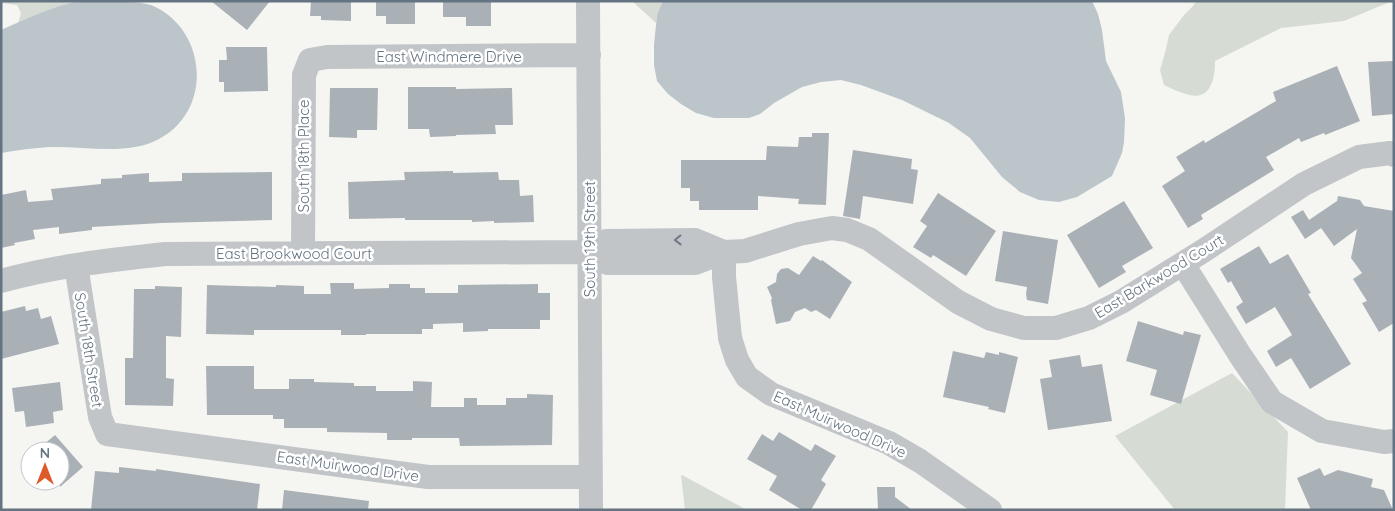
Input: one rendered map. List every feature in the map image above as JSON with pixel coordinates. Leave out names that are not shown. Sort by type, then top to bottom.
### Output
[{"type":"street","name":"South 19th Street","points":[[588,1],[591,510]]},
{"type":"street","name":"East Windmere Drive","points":[[310,60],[327,57],[589,55]]},
{"type":"street","name":"South 18th Place","points":[[303,253],[304,75],[310,60]]},
{"type":"street","name":"East Barkwood Court","points":[[589,252],[606,241],[696,240],[724,252],[745,251],[799,234],[832,228],[846,230],[869,239],[958,302],[991,319],[1024,328],[1056,328],[1089,318],[1121,302],[1183,264],[1304,184],[1359,157],[1394,155]]},
{"type":"street","name":"East Brookwood Court","points":[[1,281],[76,265],[165,254],[589,252]]},
{"type":"street","name":"East Muirwood Drive","points":[[724,252],[724,277],[730,338],[737,360],[747,377],[771,394],[889,443],[920,461],[990,510]]},
{"type":"street","points":[[1183,264],[1272,402],[1322,431],[1384,442],[1394,441]]},
{"type":"street","name":"South 18th Street","points":[[76,265],[100,417],[107,434]]},
{"type":"street","name":"East Muirwood Drive","points":[[107,434],[428,477],[590,477]]},
{"type":"shaded area","points":[[1,1],[80,1],[48,10],[18,23],[21,13],[17,5],[1,3]]},
{"type":"shaded area","points":[[80,1],[144,3],[170,16],[184,32],[193,50],[197,70],[195,90],[189,109],[177,126],[159,139],[147,144],[120,149],[50,147],[1,153],[1,30],[49,9]]},
{"type":"shaded area","points":[[632,1],[664,1],[657,15],[656,23]]},
{"type":"shaded area","points":[[663,1],[1092,1],[1102,30],[1106,61],[1121,92],[1125,118],[1122,153],[1112,176],[1077,197],[1059,202],[1039,200],[1020,192],[1002,177],[970,138],[949,123],[902,100],[841,80],[821,82],[802,87],[774,103],[760,114],[749,118],[714,118],[696,113],[668,94],[657,81],[654,65],[654,45],[657,15]]},
{"type":"shaded area","points":[[1196,1],[1394,1],[1394,3],[1390,2],[1344,21],[1281,28],[1215,61],[1214,75],[1210,87],[1201,95],[1194,96],[1164,85],[1160,70],[1169,35]]},
{"type":"shaded area","points":[[1232,373],[1288,432],[1285,510],[1175,510],[1115,436]]},
{"type":"shaded area","points":[[682,475],[747,510],[685,510]]},
{"type":"building","points":[[211,1],[270,1],[247,30]]},
{"type":"building","points":[[311,1],[351,1],[351,21],[321,20],[321,16],[310,16]]},
{"type":"building","points":[[376,1],[415,1],[415,24],[386,24],[386,16],[376,16]]},
{"type":"building","points":[[443,1],[491,1],[491,26],[466,26],[466,17],[443,17]]},
{"type":"building","points":[[226,47],[267,47],[268,91],[224,92],[224,82],[219,82],[219,60],[227,60]]},
{"type":"building","points":[[1394,61],[1394,114],[1372,116],[1368,62]]},
{"type":"building","points":[[1337,66],[1360,121],[1301,142],[1299,138],[1266,157],[1274,170],[1201,215],[1203,219],[1188,228],[1162,186],[1185,171],[1176,157],[1204,140],[1205,143],[1276,101],[1273,92]]},
{"type":"building","points":[[408,87],[456,87],[456,89],[512,88],[513,125],[495,125],[496,134],[430,137],[429,129],[408,129]]},
{"type":"building","points":[[330,88],[378,88],[377,130],[357,130],[357,138],[329,137]]},
{"type":"building","points":[[812,133],[829,133],[826,205],[798,204],[799,199],[758,196],[758,210],[699,210],[699,201],[690,201],[690,188],[681,188],[681,160],[766,160],[767,146],[798,147],[799,137],[812,137]]},
{"type":"building","points":[[853,150],[912,159],[911,169],[918,170],[913,204],[863,196],[860,219],[843,216]]},
{"type":"building","points":[[453,171],[453,173],[498,172],[499,180],[519,180],[520,196],[533,195],[534,222],[494,223],[494,221],[472,222],[472,220],[405,220],[405,218],[349,219],[348,182],[405,180],[404,172]]},
{"type":"building","points":[[272,172],[272,220],[92,227],[92,230],[59,234],[59,227],[33,230],[35,239],[14,243],[15,245],[1,248],[1,195],[26,190],[28,202],[53,200],[51,189],[101,184],[101,179],[122,178],[122,175],[149,173],[149,182],[182,181],[182,173]]},
{"type":"building","points":[[938,193],[996,231],[966,276],[933,255],[931,258],[913,247],[927,226],[920,221]]},
{"type":"building","points":[[1338,196],[1360,200],[1364,206],[1394,211],[1394,323],[1379,332],[1362,303],[1367,301],[1353,279],[1362,273],[1351,258],[1357,229],[1334,246],[1321,228],[1305,239],[1291,217],[1303,210],[1309,220],[1337,201]]},
{"type":"building","points":[[1124,201],[1153,248],[1122,266],[1126,272],[1099,288],[1067,235]]},
{"type":"building","points":[[1003,231],[1058,240],[1048,304],[1027,300],[1027,287],[995,281]]},
{"type":"building","points":[[1259,246],[1270,264],[1288,254],[1311,293],[1308,294],[1351,364],[1310,389],[1291,358],[1276,367],[1267,351],[1292,335],[1275,307],[1246,324],[1236,307],[1243,302],[1231,281],[1228,283],[1220,269]]},
{"type":"building","points":[[813,256],[822,260],[852,282],[830,319],[816,310],[811,312],[805,308],[795,312],[790,321],[776,324],[772,298],[767,287],[776,282],[777,274],[781,269],[788,268],[799,275]]},
{"type":"building","points":[[330,283],[354,283],[354,289],[389,288],[389,284],[410,284],[410,288],[425,288],[425,293],[458,293],[458,285],[538,284],[538,293],[550,293],[550,320],[540,320],[540,329],[488,329],[488,331],[463,332],[463,323],[433,324],[433,329],[422,329],[422,334],[341,335],[341,330],[254,330],[254,335],[206,334],[207,285],[304,286],[304,294],[331,294]]},
{"type":"building","points":[[155,286],[182,287],[181,337],[166,336],[166,378],[174,379],[173,406],[125,405],[125,358],[133,358],[134,289],[155,289]]},
{"type":"building","points":[[25,306],[26,311],[38,308],[41,319],[51,316],[59,344],[1,359],[1,312]]},
{"type":"building","points":[[1138,321],[1183,335],[1184,331],[1201,335],[1181,404],[1150,395],[1157,370],[1126,361]]},
{"type":"building","points":[[953,351],[984,358],[986,352],[999,355],[999,352],[1018,357],[1005,413],[988,409],[989,407],[943,397]]},
{"type":"building","points":[[1080,355],[1082,367],[1102,364],[1112,421],[1048,430],[1040,379],[1052,377],[1049,360]]},
{"type":"building","points":[[206,366],[254,366],[254,389],[289,389],[289,379],[314,379],[314,382],[354,383],[354,386],[376,386],[376,391],[413,391],[413,381],[432,382],[431,407],[464,407],[464,398],[477,398],[477,405],[506,405],[506,398],[527,398],[527,394],[553,395],[552,445],[460,446],[459,438],[387,440],[387,433],[327,432],[327,428],[284,428],[284,419],[273,419],[273,415],[207,415]]},
{"type":"building","points":[[60,382],[63,410],[53,412],[54,423],[26,427],[24,411],[15,412],[12,388]]},
{"type":"building","points":[[779,432],[811,451],[815,444],[836,456],[821,480],[826,484],[811,510],[802,510],[769,490],[777,476],[747,459],[762,434],[773,441]]},
{"type":"building","points":[[55,435],[60,441],[48,441]]},
{"type":"building","points":[[70,452],[83,467],[70,478]]},
{"type":"building","points":[[119,467],[156,471],[156,469],[260,484],[257,510],[91,510],[95,471],[119,473]]},
{"type":"building","points":[[1320,468],[1324,476],[1338,470],[1373,479],[1371,487],[1384,490],[1393,510],[1311,510],[1297,478]]},
{"type":"building","points":[[877,487],[895,487],[895,497],[912,510],[878,510]]},
{"type":"building","points":[[284,490],[369,501],[368,510],[282,510]]}]
